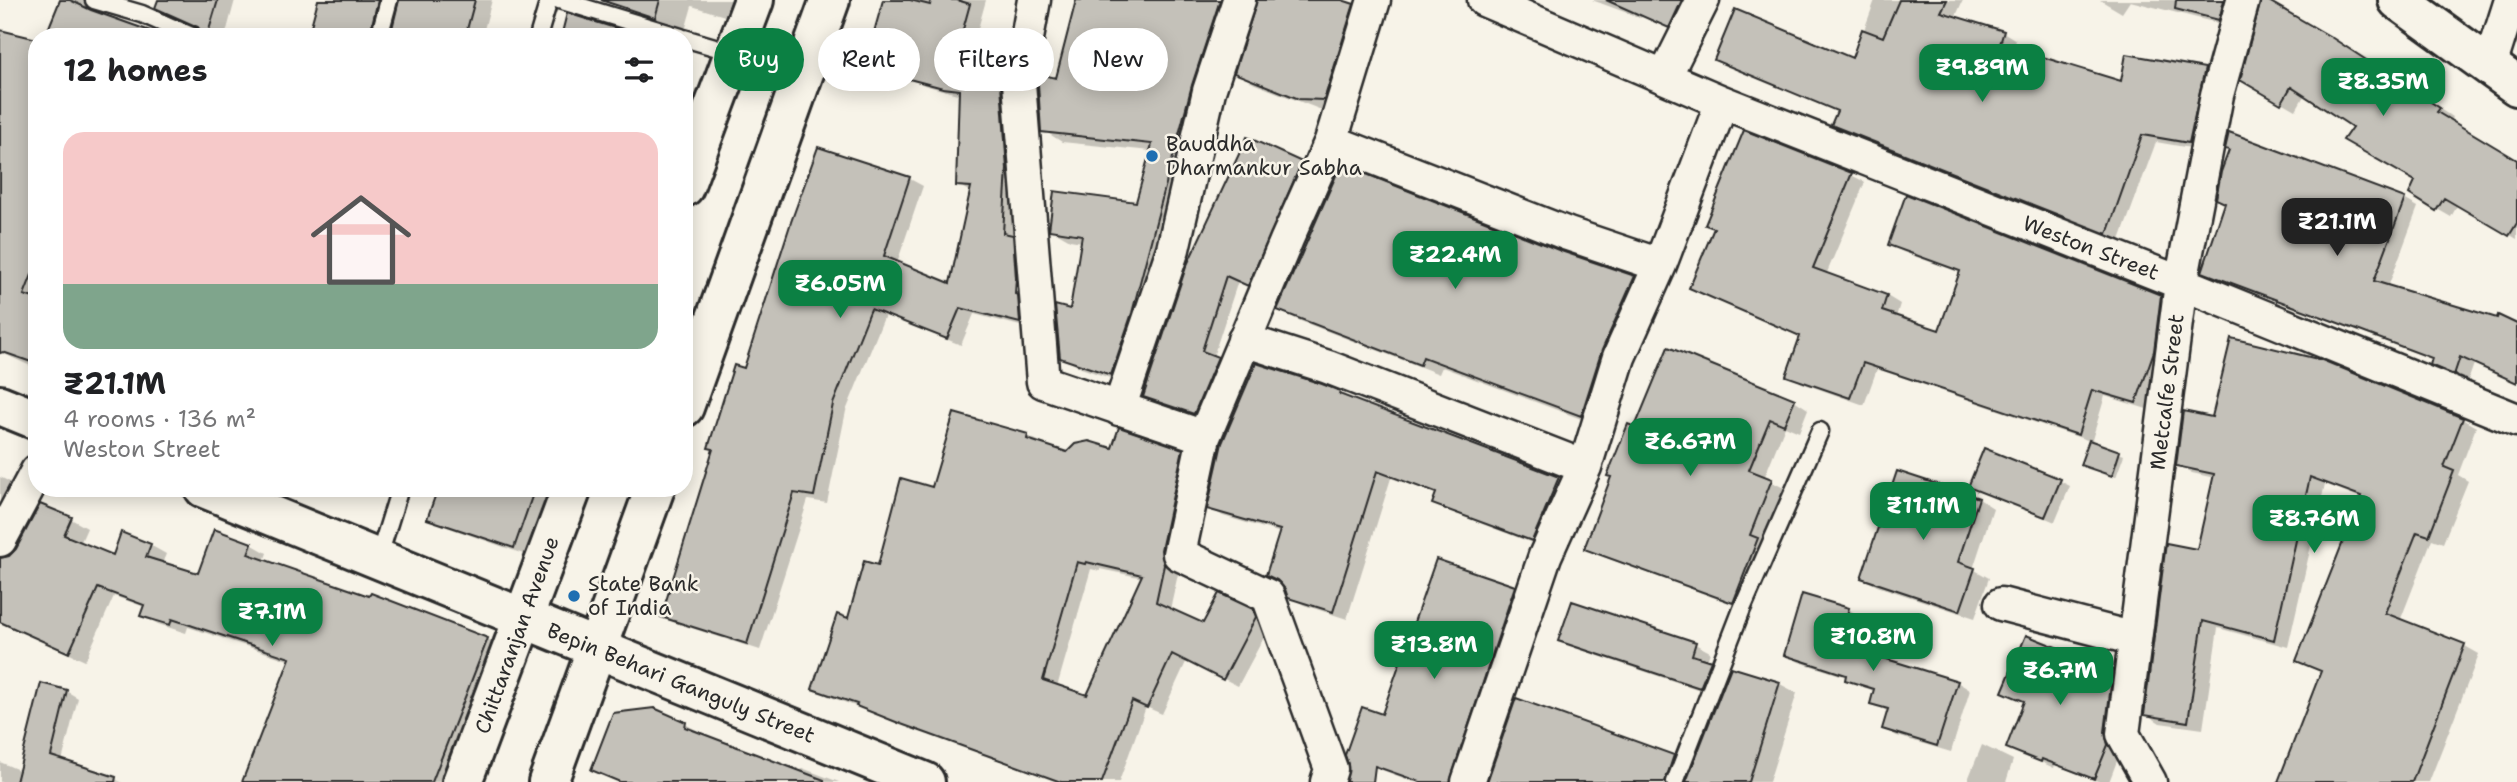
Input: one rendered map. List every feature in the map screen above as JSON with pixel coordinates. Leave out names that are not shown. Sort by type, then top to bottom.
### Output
[{"type":"main road","points":[[743,28],[754,0]]},
{"type":"main road","points":[[693,382],[830,0]]},
{"type":"main road","points":[[2398,0],[2503,76]]},
{"type":"main road","points":[[693,163],[720,91]]},
{"type":"main road","points":[[0,405],[28,416]]},
{"type":"main road","name":"Bepin Behari Ganguly Street","points":[[226,497],[597,648],[885,775],[925,782]]},
{"type":"main road","name":"Chittaranjan Avenue","points":[[462,782],[569,497]]},
{"type":"main road","points":[[548,782],[652,497]]},
{"type":"street","points":[[1034,0],[1020,83],[1042,383],[1204,437]]},
{"type":"street","points":[[1119,409],[1173,249],[1209,91],[1239,0]]},
{"type":"street","points":[[1327,782],[1331,769],[1268,596],[1179,554],[1204,437],[1331,141],[1374,0]]},
{"type":"street","points":[[1665,76],[1703,0]]},
{"type":"street","name":"Metcalfe Street","points":[[2150,782],[2123,734],[2181,283],[2217,95],[2243,0]]},
{"type":"street","points":[[2503,76],[2511,0]]},
{"type":"street","name":"Weston Street","points":[[1498,3],[1722,102],[2181,283],[2517,420]]},
{"type":"street","points":[[1468,782],[1545,556],[1585,467],[1619,357],[1660,265],[1722,102]]},
{"type":"street","points":[[1331,141],[1568,234],[1660,265]]},
{"type":"street","points":[[1244,340],[1328,367],[1585,467]]},
{"type":"street","points":[[0,541],[28,488]]},
{"type":"street","points":[[2001,604],[2135,639]]},
{"type":"lane","points":[[94,0],[144,7],[179,28]]},
{"type":"lane","points":[[381,28],[389,0]]},
{"type":"lane","points":[[541,28],[549,0]]},
{"type":"lane","points":[[559,0],[653,28]]},
{"type":"lane","points":[[693,40],[714,47]]},
{"type":"lane","points":[[1675,782],[1742,609],[1820,431]]},
{"type":"lane","points":[[378,560],[397,497]]},
{"type":"building","points":[[60,0],[70,0],[142,28],[49,28]]},
{"type":"building","points":[[158,0],[218,0],[210,28],[199,28],[155,8]]},
{"type":"building","points":[[318,0],[378,0],[371,28],[310,28]]},
{"type":"building","points":[[399,0],[475,0],[467,28],[392,28]]},
{"type":"building","points":[[601,0],[660,0],[655,18]]},
{"type":"building","points":[[883,0],[910,0],[930,5],[931,0],[957,0],[970,4],[963,28],[934,28],[934,86],[920,82],[920,28],[875,28]]},
{"type":"building","points":[[1076,0],[1220,0],[1192,85],[1132,313],[1111,375],[1060,358],[1055,305],[1070,309],[1082,235],[1049,230],[1054,191],[1136,202],[1152,144],[1041,132],[1038,91],[1054,91],[1054,78],[1068,31],[1068,91],[1168,91],[1168,28],[1069,28]]},
{"type":"building","points":[[1257,0],[1342,0],[1354,4],[1324,100],[1299,99],[1234,73]]},
{"type":"building","points":[[1606,0],[1682,0],[1669,28]]},
{"type":"building","points":[[1899,0],[1947,0],[1941,12],[2004,31],[2000,44],[2121,81],[2126,54],[2205,68],[2189,143],[2142,135],[2107,234],[1831,125],[1837,111],[1714,60],[1735,9],[1852,58],[1862,29],[1883,37]]},
{"type":"building","points":[[2176,0],[2224,0],[2219,20],[2175,9]]},
{"type":"building","points":[[2261,0],[2267,0],[2331,37],[2440,108],[2437,112],[2517,160],[2517,223],[2509,236],[2444,198],[2436,211],[2409,194],[2415,181],[2343,140],[2352,127],[2291,87],[2281,104],[2240,80]]},
{"type":"building","points":[[567,13],[615,28],[563,28]]},
{"type":"building","points":[[0,30],[28,37],[28,285],[24,295],[28,296],[28,361],[0,353]]},
{"type":"building","points":[[959,91],[1001,91],[1007,169],[1003,233],[1013,235],[1015,294],[1018,295],[1020,323],[960,308],[947,339],[871,309],[833,404],[814,496],[794,493],[747,644],[661,617],[713,449],[708,448],[734,365],[744,368],[818,147],[910,177],[884,256],[950,283],[971,187],[956,186]]},
{"type":"building","points":[[1744,130],[1852,173],[1813,268],[1887,295],[1882,311],[1939,330],[1960,271],[1888,245],[1906,194],[2161,295],[2154,351],[2136,403],[2092,390],[2078,435],[1863,363],[1850,398],[1786,376],[1800,336],[1689,288],[1714,228],[1705,225]]},
{"type":"building","points":[[2229,132],[2405,198],[2374,281],[2497,318],[2498,315],[2517,324],[2517,383],[2460,357],[2454,375],[2430,365],[2432,358],[2202,272],[2225,203],[2216,199],[2229,150],[2225,149]]},
{"type":"building","points":[[1247,137],[1302,162],[1248,286],[1226,276],[1202,351],[1218,357],[1194,414],[1143,397],[1186,267]]},
{"type":"building","points":[[1341,164],[1561,251],[1635,276],[1602,350],[1581,416],[1423,357],[1420,365],[1277,310]]},
{"type":"building","points":[[2231,338],[2322,360],[2463,418],[2444,467],[2454,471],[2429,536],[2417,532],[2385,613],[2465,644],[2412,782],[2278,782],[2321,671],[2296,661],[2361,496],[2310,477],[2274,640],[2203,621],[2188,722],[2144,715],[2166,543],[2197,549],[2214,474],[2176,466],[2183,411],[2212,417]]},
{"type":"building","points":[[1668,347],[1795,399],[1784,425],[1770,419],[1749,470],[1772,479],[1750,535],[1758,538],[1733,603],[1584,549],[1611,477],[1607,476],[1628,424],[1635,427]]},
{"type":"building","points":[[1256,363],[1322,384],[1340,391],[1339,394],[1559,477],[1532,541],[1432,504],[1436,493],[1377,471],[1333,612],[1288,598],[1285,589],[1277,580],[1266,575],[1280,530],[1207,509],[1222,443]]},
{"type":"building","points":[[954,413],[1028,434],[1027,439],[1067,452],[1075,444],[1089,441],[1112,448],[1119,427],[1183,449],[1161,550],[1164,565],[1156,602],[1203,623],[1219,593],[1253,609],[1256,617],[1223,680],[1172,654],[1147,708],[1132,701],[1102,782],[1061,782],[812,689],[837,614],[848,618],[864,561],[878,565],[901,478],[932,487]],"holes":[[[1077,562],[1086,562],[1142,575],[1087,695],[1043,680]]]},
{"type":"building","points":[[2089,440],[2120,451],[2112,476],[2080,465]]},
{"type":"building","points":[[1984,448],[2061,479],[2045,517],[1968,487]]},
{"type":"building","points":[[1897,471],[1979,498],[1958,562],[1975,568],[1960,611],[1861,578]]},
{"type":"building","points":[[435,497],[532,497],[514,548],[427,519]]},
{"type":"building","points":[[40,504],[72,517],[64,535],[113,555],[121,532],[151,544],[146,557],[198,573],[214,529],[252,543],[248,554],[369,596],[371,593],[488,638],[432,782],[242,782],[290,658],[172,619],[170,625],[140,616],[144,605],[98,588],[69,653],[0,622],[0,558],[9,556],[16,549]]},
{"type":"building","points":[[1436,559],[1515,586],[1450,782],[1420,782],[1375,766],[1373,782],[1346,782],[1348,764],[1345,755],[1362,707],[1382,714]]},
{"type":"building","points":[[1802,594],[1849,608],[1838,644],[1958,681],[1937,746],[1882,729],[1888,709],[1870,704],[1874,689],[1845,680],[1846,675],[1784,655]]},
{"type":"building","points":[[1572,601],[1696,642],[1692,655],[1711,661],[1700,688],[1558,641]]},
{"type":"building","points":[[2026,635],[2113,670],[2105,732],[2108,745],[2094,779],[2006,748],[2024,701],[2002,692]]},
{"type":"building","points":[[1731,667],[1780,682],[1749,782],[1686,782]]},
{"type":"building","points":[[41,683],[67,690],[51,756],[116,777],[115,782],[16,782]]},
{"type":"building","points":[[1516,698],[1674,755],[1665,782],[1487,782]]},
{"type":"building","points":[[654,708],[686,722],[685,727],[824,782],[620,782],[591,770],[613,713]]},
{"type":"place","name":"Bauddha Dharmankur Sabha","points":[[1152,156]]},
{"type":"place","name":"State Bank of India","points":[[574,596]]}]
